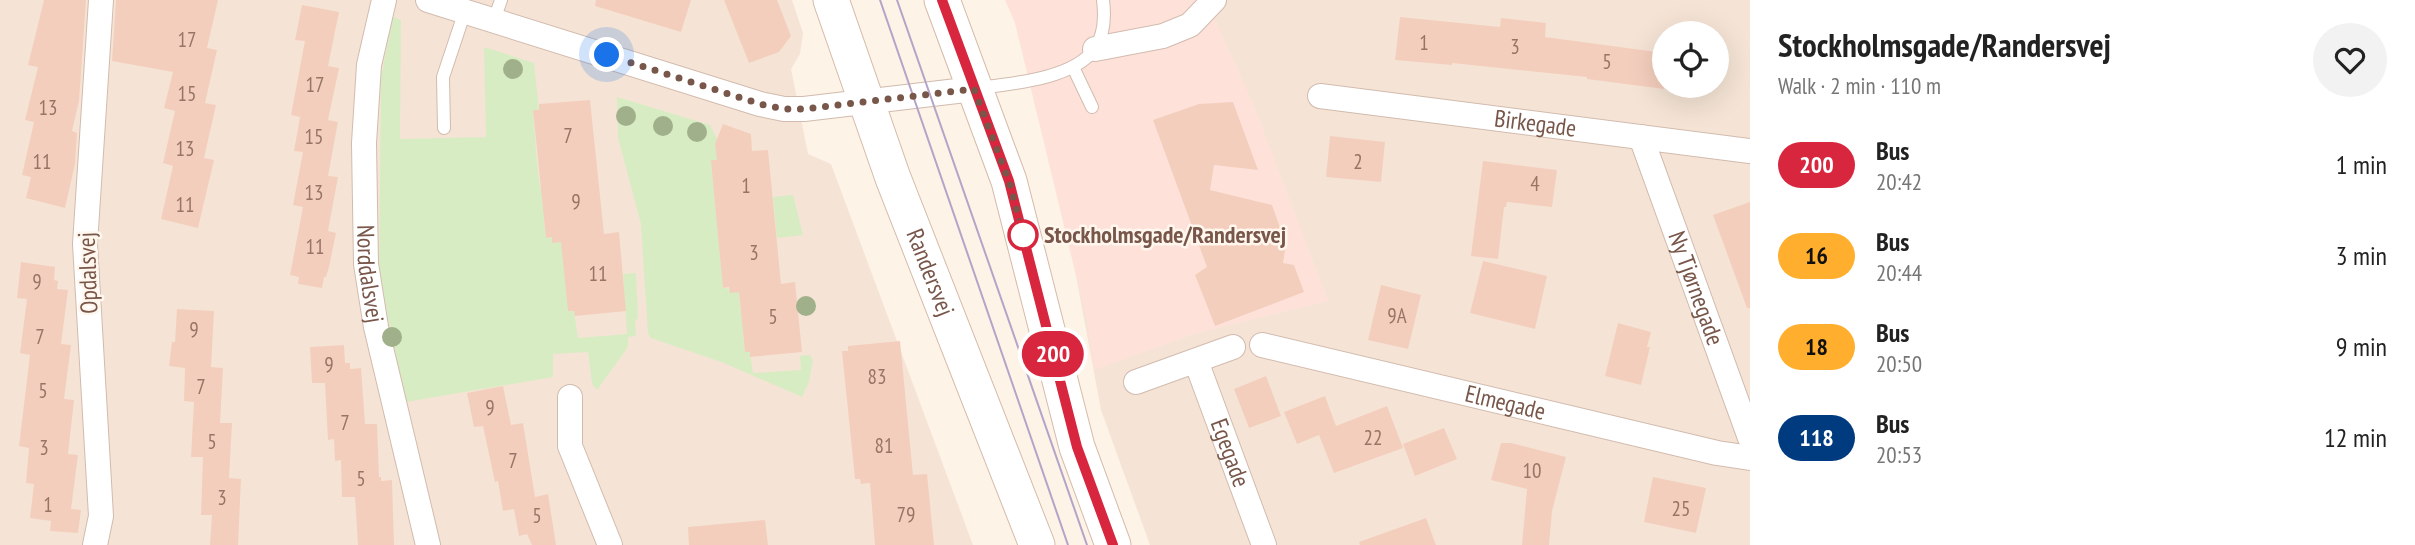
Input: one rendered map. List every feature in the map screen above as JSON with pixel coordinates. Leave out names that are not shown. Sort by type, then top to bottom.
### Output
[{"type":"street","name":"Opdalsvej","points":[[95,545],[101,516],[85,244],[101,0]]},
{"type":"street","name":"Norddalsvej","points":[[384,0],[369,65],[364,143],[366,264],[376,327],[428,545]]},
{"type":"street","points":[[428,0],[465,11],[498,10],[760,104],[784,109],[974,89]]},
{"type":"street","name":"Randersvej","points":[[831,0],[893,178],[1037,545]]},
{"type":"street","points":[[942,0],[1009,181],[1077,447],[1113,545]]},
{"type":"street","points":[[1095,49],[1164,36],[1190,25],[1214,0]]},
{"type":"street","name":"Birkegade","points":[[1320,96],[1750,151]]},
{"type":"street","name":"Ny Tjørnegade","points":[[1641,137],[1750,438]]},
{"type":"street","name":"Elmegade","points":[[1262,345],[1717,453],[1750,458]]},
{"type":"street","points":[[1136,382],[1233,347]]},
{"type":"street","name":"Egegade","points":[[1196,361],[1264,545]]},
{"type":"street","points":[[570,397],[570,446],[610,545]]},
{"type":"lane","points":[[974,89],[1028,81],[1073,67],[1095,49],[1105,18],[1103,0]]},
{"type":"lane","points":[[444,128],[443,77],[465,11]]},
{"type":"lane","points":[[1073,67],[1092,107]]},
{"type":"shaded area","points":[[0,0],[792,0],[803,33],[800,54],[791,69],[808,154],[831,164],[973,545],[0,545]]},
{"type":"shaded area","points":[[1005,0],[1206,0],[1255,108],[1328,301],[1197,333],[1094,370],[1087,321],[1015,23]]},
{"type":"shaded area","points":[[1007,0],[1750,0],[1750,545],[1150,545],[1101,410],[1074,265],[1017,23]]},
{"type":"green space","points":[[393,17],[401,20],[400,139],[486,137],[484,47],[534,63],[539,110],[533,111],[537,166],[550,218],[544,219],[546,238],[552,237],[553,242],[568,241],[568,311],[574,311],[578,338],[627,334],[623,274],[636,273],[636,336],[628,337],[628,347],[597,390],[592,384],[588,352],[553,354],[553,377],[406,402],[379,277],[381,77]]},
{"type":"green space","points":[[617,97],[710,125],[717,139],[717,160],[712,160],[724,288],[744,291],[739,295],[741,313],[748,333],[743,334],[745,352],[750,352],[753,373],[801,370],[800,356],[810,355],[813,360],[809,382],[802,397],[724,363],[651,338],[648,334],[641,224],[618,138]]},
{"type":"green space","points":[[793,195],[803,235],[777,238],[773,197]]},
{"type":"building","points":[[44,0],[86,0],[79,101],[72,131],[77,133],[75,164],[65,208],[26,198],[31,177],[22,175],[34,122],[25,120],[38,67],[28,65]]},
{"type":"building","points":[[116,0],[218,0],[207,48],[217,50],[205,103],[216,105],[204,158],[214,160],[198,228],[161,219],[173,166],[163,163],[175,111],[164,108],[173,72],[112,61]]},
{"type":"building","points":[[596,0],[691,0],[681,32],[595,6]]},
{"type":"building","points":[[724,0],[777,0],[791,36],[779,52],[749,63]]},
{"type":"building","points":[[302,5],[339,12],[328,66],[339,68],[328,120],[338,122],[328,176],[338,177],[328,231],[336,233],[322,288],[298,284],[299,277],[290,275],[303,207],[293,205],[303,152],[294,151],[300,117],[291,115],[305,41],[295,40]]},
{"type":"building","points":[[1400,17],[1500,27],[1501,18],[1546,23],[1545,37],[1652,51],[1652,87],[1587,77],[1395,60]]},
{"type":"building","points":[[590,100],[604,234],[619,232],[626,311],[575,316],[574,311],[568,311],[561,242],[552,243],[552,237],[546,238],[533,110],[539,110],[539,104]]},
{"type":"building","points":[[1233,102],[1258,170],[1214,165],[1210,190],[1272,205],[1286,244],[1283,263],[1294,265],[1304,292],[1215,326],[1195,275],[1207,267],[1153,120],[1199,104]]},
{"type":"building","points":[[723,124],[751,134],[752,151],[768,150],[781,284],[795,282],[802,352],[750,357],[750,352],[745,352],[739,292],[730,293],[729,287],[723,288],[717,226],[711,160],[717,160],[715,144]]},
{"type":"building","points":[[1330,136],[1385,142],[1381,182],[1326,177]]},
{"type":"building","points":[[1483,161],[1557,170],[1552,207],[1507,202],[1504,207],[1498,259],[1471,256]]},
{"type":"building","points":[[1750,202],[1750,308],[1747,308],[1713,215]]},
{"type":"building","points":[[1483,261],[1547,276],[1535,329],[1470,313]]},
{"type":"building","points":[[21,262],[55,267],[54,280],[58,281],[57,289],[68,290],[61,344],[71,345],[64,399],[74,400],[68,454],[78,455],[71,509],[81,510],[78,533],[50,531],[51,521],[30,518],[34,484],[26,483],[29,448],[19,446],[30,355],[20,353],[27,299],[17,298]]},
{"type":"building","points":[[1381,285],[1421,295],[1408,349],[1368,340]]},
{"type":"building","points":[[177,309],[214,311],[211,367],[223,368],[220,423],[232,423],[229,478],[241,479],[238,545],[210,545],[212,515],[201,515],[203,457],[191,457],[194,402],[184,401],[185,368],[169,366],[172,342],[175,342]]},
{"type":"building","points":[[1618,323],[1651,332],[1641,385],[1605,376]]},
{"type":"building","points":[[900,341],[913,475],[927,474],[934,545],[875,545],[870,483],[861,484],[860,479],[855,479],[842,351],[848,351],[848,346]]},
{"type":"building","points":[[344,345],[345,363],[350,363],[350,369],[361,368],[365,424],[377,424],[379,477],[381,481],[392,480],[394,545],[358,545],[355,497],[342,497],[341,460],[335,461],[334,439],[328,440],[325,383],[312,383],[310,347]]},
{"type":"building","points":[[1266,376],[1281,416],[1249,428],[1234,389]]},
{"type":"building","points":[[503,386],[511,425],[523,423],[535,497],[548,494],[556,545],[532,545],[527,534],[519,536],[514,509],[503,511],[483,426],[474,427],[467,393]]},
{"type":"building","points":[[1325,396],[1336,426],[1387,406],[1403,448],[1334,473],[1319,435],[1297,444],[1284,412]]},
{"type":"building","points":[[1444,428],[1457,459],[1415,476],[1403,444]]},
{"type":"building","points":[[1501,443],[1511,443],[1566,457],[1552,511],[1549,545],[1522,545],[1527,489],[1491,480]]},
{"type":"building","points":[[1653,477],[1706,488],[1696,533],[1644,522]]},
{"type":"building","points":[[1426,518],[1436,545],[1360,545],[1359,542]]},
{"type":"building","points":[[765,520],[768,545],[689,545],[688,527]]},
{"type":"tram line","points":[[880,0],[1068,545]]},
{"type":"tram line","points":[[897,0],[1087,545]]},
{"type":"bus line","name":"200","points":[[942,0],[1009,181],[1077,447],[1113,545]]},
{"type":"place","name":"Stockholmsgade/Randersvej","points":[[1023,235]]},
{"type":"route","points":[[607,55],[760,104],[784,109],[974,89],[1009,181],[1023,235]]}]
